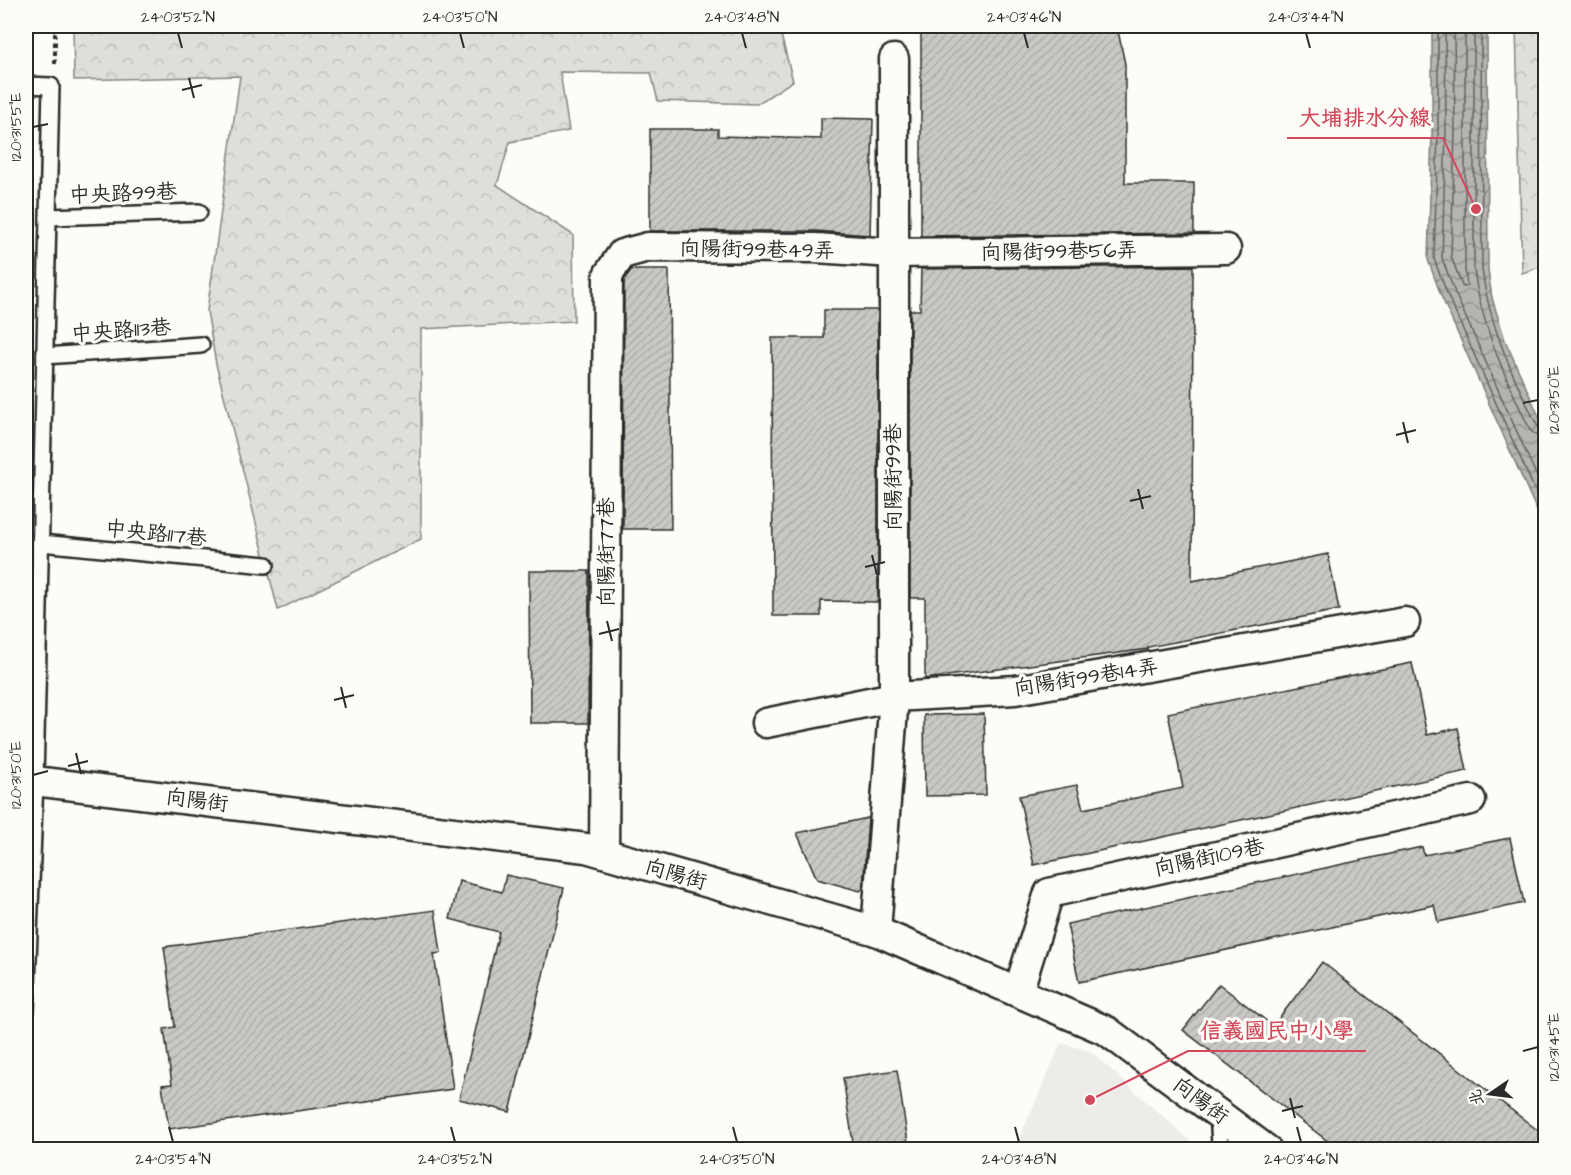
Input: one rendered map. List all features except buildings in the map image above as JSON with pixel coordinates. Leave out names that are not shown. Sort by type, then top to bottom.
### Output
[{"type":"street","name":"向陽街99巷","points":[[876,931],[894,697],[894,59]]},
{"type":"street","name":"向陽街99巷49弄","points":[[622,254],[648,247],[815,248],[893,253]]},
{"type":"street","name":"向陽街99巷56弄","points":[[893,253],[1226,249]]},
{"type":"street","name":"向陽街77巷","points":[[604,853],[608,275],[622,254]]},
{"type":"street","name":"向陽街99巷14弄","points":[[766,723],[894,697],[1015,690],[1406,622]]},
{"type":"street","name":"向陽街","points":[[30,780],[586,848],[876,931],[1107,1031],[1267,1149]]},
{"type":"street","name":"向陽街109巷","points":[[1018,992],[1049,893],[1471,800]]},
{"type":"lane","points":[[26,85],[51,86],[40,543],[30,780],[26,1011]]},
{"type":"lane","name":"中央路99巷","points":[[48,217],[199,212]]},
{"type":"lane","name":"中央路113巷","points":[[45,356],[201,345]]},
{"type":"lane","name":"中央路117巷","points":[[40,543],[266,565]]},
{"type":"lane","points":[[1218,1113],[1220,1144],[1224,1149]]},
{"type":"path","points":[[55,26],[55,66]]},
{"type":"shaded area","points":[[1061,1043],[1090,1051],[1199,1149],[1015,1149]]},
{"type":"green space","points":[[73,26],[839,26],[781,35],[793,81],[757,104],[658,101],[651,73],[560,72],[569,131],[510,142],[497,185],[573,235],[574,321],[421,329],[421,539],[278,610],[216,364],[207,311],[240,76],[74,80]]},
{"type":"green space","points":[[1516,26],[1546,26],[1545,265],[1522,273]]},
{"type":"water","points":[[1432,26],[1487,26],[1488,270],[1492,298],[1505,340],[1545,430],[1545,529],[1442,298],[1428,260],[1432,132]]},
{"type":"place","name":"大埔排水分線","points":[[1476,209]]},
{"type":"place","name":"信義國民中小學","points":[[1090,1100]]}]
